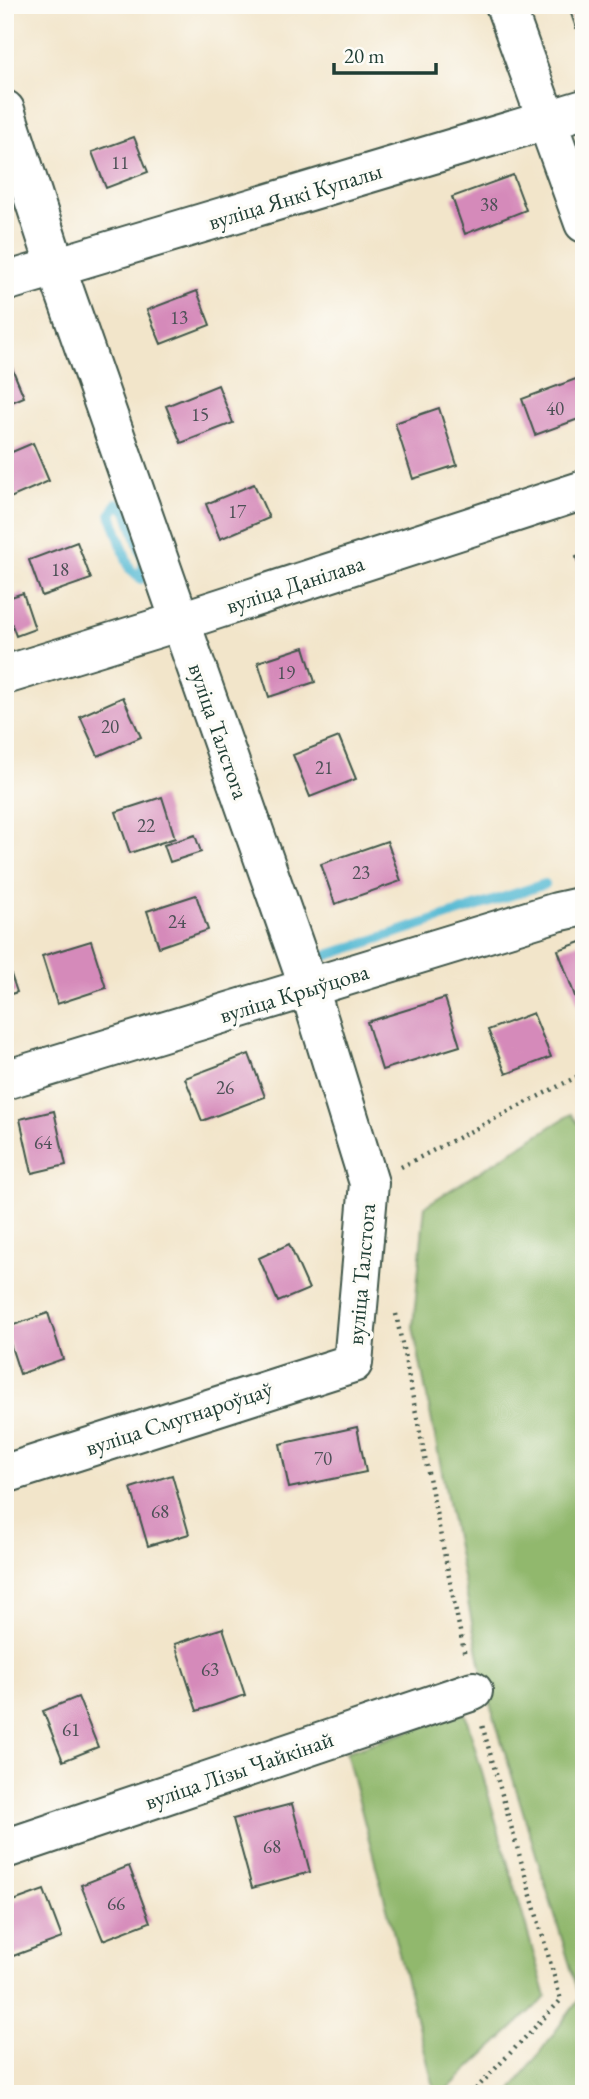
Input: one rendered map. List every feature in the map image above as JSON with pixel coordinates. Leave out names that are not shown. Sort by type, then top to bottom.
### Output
[{"type":"street","points":[[505,5],[584,223]]},
{"type":"street","name":"вуліца Талстога","points":[[5,110],[56,267],[309,988],[369,1183],[353,1363]]},
{"type":"street","name":"вуліца Янкі Купалы","points":[[5,282],[584,110]]},
{"type":"street","name":"вуліца Данілава","points":[[5,675],[181,621],[584,490]]},
{"type":"street","name":"вуліца Крыўцова","points":[[5,1080],[584,906]]},
{"type":"street","name":"вуліца Смугнароўцаў","points":[[5,1474],[353,1363]]},
{"type":"street","name":"вуліца Лізы Чайкінай","points":[[5,1849],[473,1692]]},
{"type":"path","points":[[369,1183],[584,1073]]},
{"type":"green space","points":[[571,1114],[584,1131],[584,2094],[509,2094],[580,1998],[485,1687],[413,1327],[425,1206]]},
{"type":"green space","points":[[465,1713],[546,1997],[442,2094],[436,2094],[346,1752]]},
{"type":"building","points":[[568,5],[584,5],[584,25],[576,28]]},
{"type":"building","points":[[134,137],[148,172],[106,188],[92,152]]},
{"type":"building","points":[[513,175],[526,210],[465,234],[452,197]]},
{"type":"building","points":[[197,291],[210,325],[161,344],[147,310]]},
{"type":"building","points":[[5,351],[24,397],[5,405]]},
{"type":"building","points":[[584,376],[584,417],[535,435],[522,399]]},
{"type":"building","points":[[218,385],[233,423],[181,443],[166,406]]},
{"type":"building","points":[[439,408],[457,465],[413,479],[395,423]]},
{"type":"building","points":[[33,443],[49,481],[8,499],[5,491],[5,455]]},
{"type":"building","points":[[254,484],[269,518],[220,539],[206,504]]},
{"type":"building","points":[[77,542],[91,579],[42,596],[29,560]]},
{"type":"building","points":[[584,554],[584,578],[583,579],[576,557]]},
{"type":"building","points":[[23,593],[35,629],[16,636],[5,599]]},
{"type":"building","points":[[304,647],[315,682],[269,697],[258,662]]},
{"type":"building","points":[[123,697],[141,737],[98,756],[80,716]]},
{"type":"building","points":[[339,737],[356,779],[310,797],[293,755]]},
{"type":"building","points":[[162,797],[175,838],[130,853],[116,812]]},
{"type":"building","points":[[195,835],[201,852],[170,862],[164,845]]},
{"type":"building","points":[[387,841],[401,881],[335,904],[321,864]]},
{"type":"building","points":[[196,895],[208,930],[159,947],[147,911]]},
{"type":"building","points":[[91,941],[106,988],[57,1004],[42,956]]},
{"type":"building","points":[[584,941],[584,1018],[583,1018],[558,950]]},
{"type":"building","points":[[5,957],[17,992],[5,996]]},
{"type":"building","points":[[445,998],[460,1046],[382,1070],[367,1022]]},
{"type":"building","points":[[533,1013],[551,1057],[506,1074],[488,1030]]},
{"type":"building","points":[[249,1054],[265,1097],[202,1121],[185,1078]]},
{"type":"building","points":[[54,1111],[66,1165],[32,1173],[20,1119]]},
{"type":"building","points":[[289,1244],[309,1289],[278,1302],[259,1258]]},
{"type":"building","points":[[48,1313],[63,1359],[20,1374],[5,1328]]},
{"type":"building","points":[[357,1427],[366,1472],[289,1488],[280,1444]]},
{"type":"building","points":[[172,1475],[189,1534],[148,1546],[131,1488]]},
{"type":"building","points":[[223,1628],[245,1695],[197,1711],[175,1644]]},
{"type":"building","points":[[78,1697],[98,1747],[63,1761],[43,1711]]},
{"type":"building","points":[[292,1804],[310,1872],[252,1888],[233,1819]]},
{"type":"building","points":[[129,1866],[150,1922],[103,1940],[81,1885]]},
{"type":"building","points":[[44,1890],[62,1938],[5,1959],[5,1904]]},
{"type":"waterway","points":[[117,503],[127,511],[144,561],[141,579],[130,569],[111,515],[117,503]]},
{"type":"waterway","points":[[322,957],[545,884]]}]
